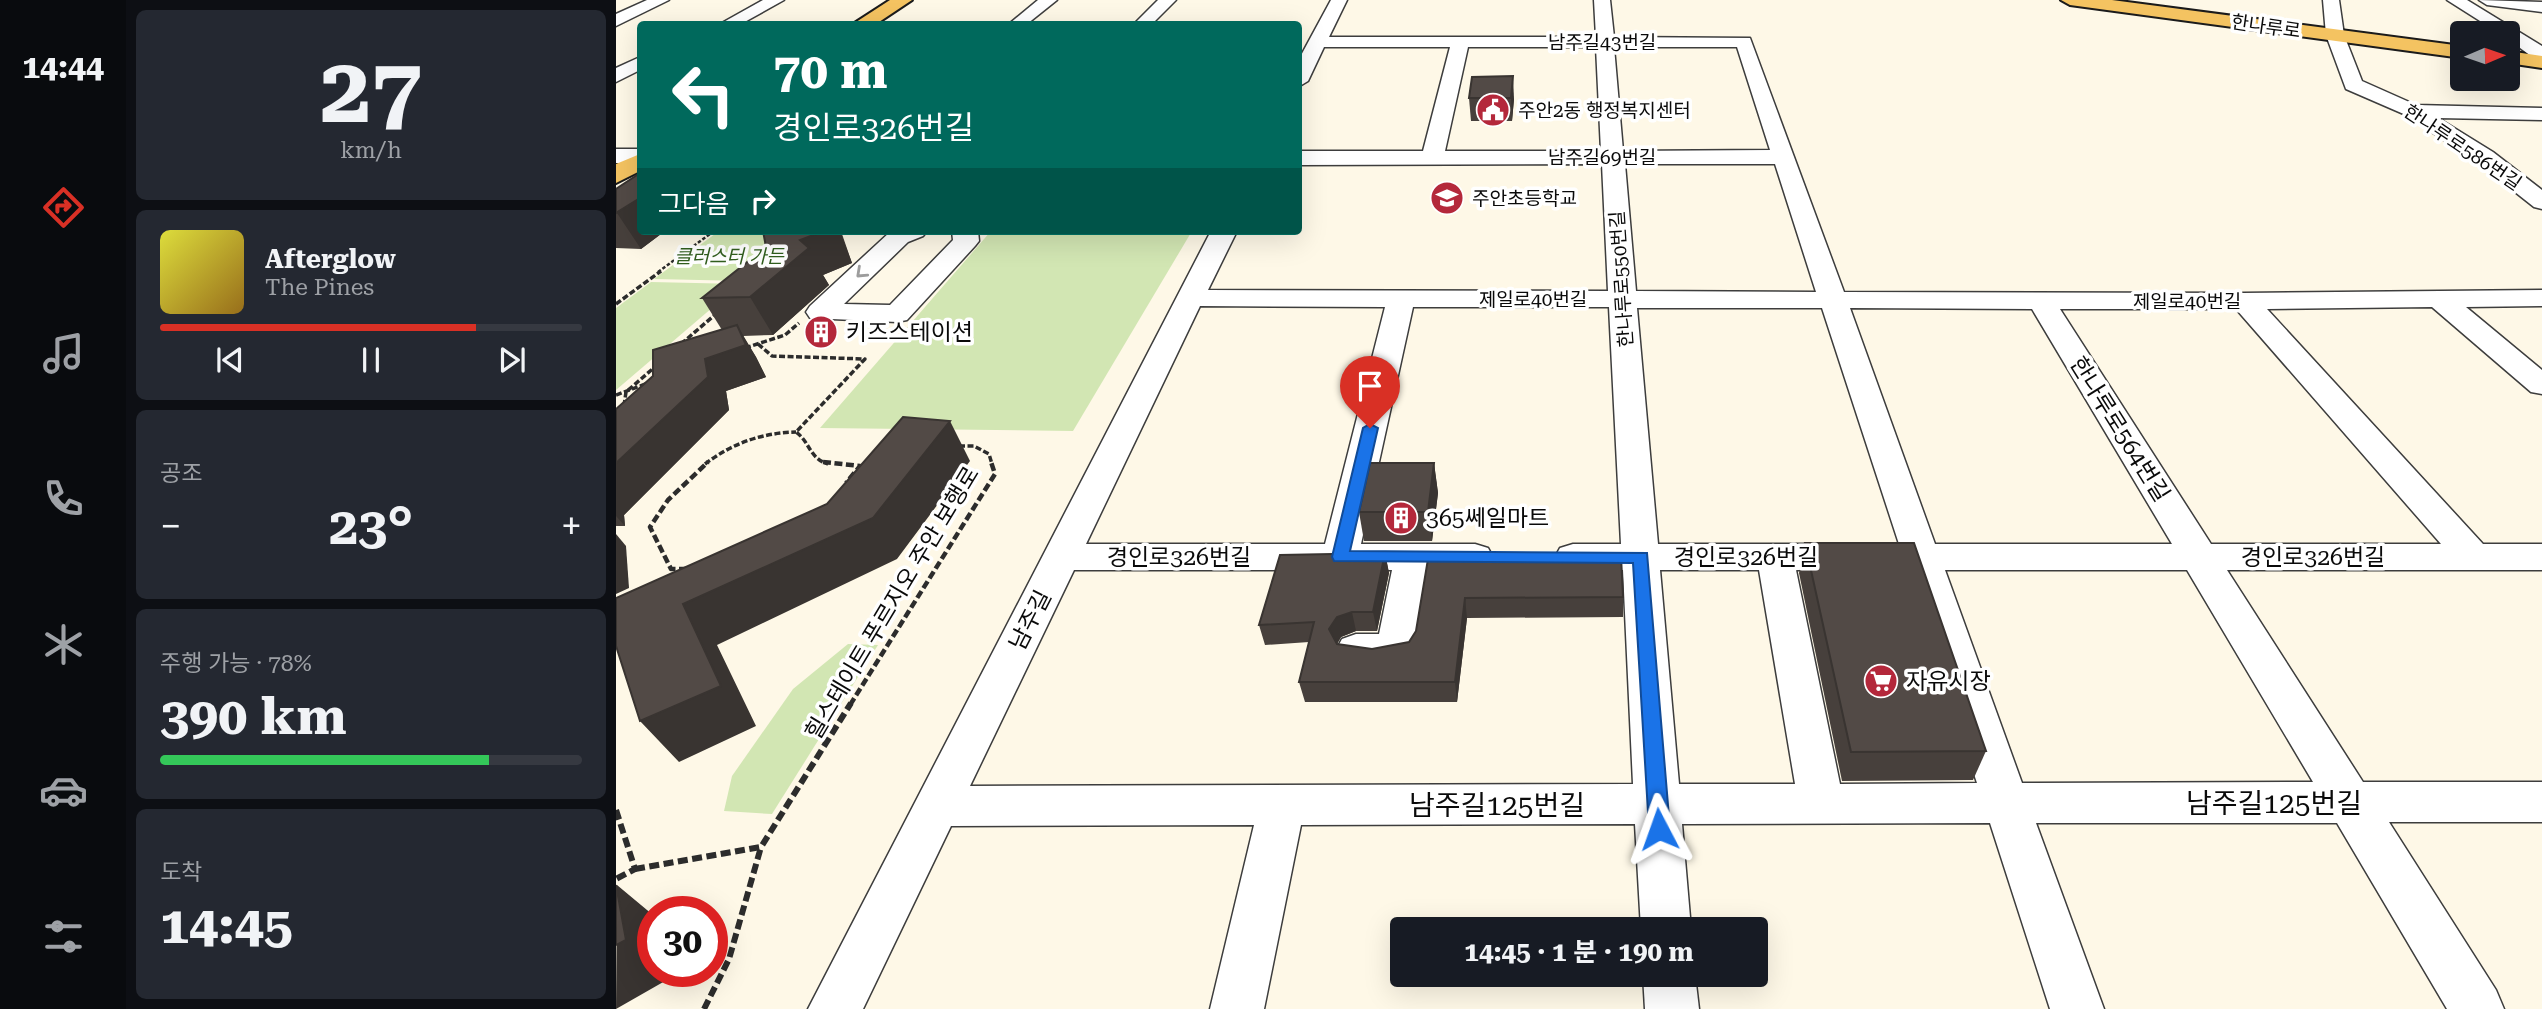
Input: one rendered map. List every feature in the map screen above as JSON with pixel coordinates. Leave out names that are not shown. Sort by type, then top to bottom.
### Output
[{"type":"main road","points":[[868,21],[904,0]]},
{"type":"main road","name":"한나루로","points":[[2070,0],[2450,50]]},
{"type":"main road","points":[[2520,59],[2542,62]]},
{"type":"main road","points":[[616,175],[637,160]]},
{"type":"street","points":[[616,21],[661,0]]},
{"type":"street","points":[[735,21],[776,0]]},
{"type":"street","points":[[1021,21],[1049,0]]},
{"type":"street","points":[[1145,21],[1168,0]]},
{"type":"street","name":"한나루로550번길","points":[[1602,0],[1665,917]]},
{"type":"street","name":"한나루로586번길","points":[[2331,0],[2335,35],[2353,85],[2413,111],[2485,157],[2542,202]]},
{"type":"street","points":[[2455,0],[2524,40],[2542,55]]},
{"type":"street","points":[[2487,0],[2542,7]]},
{"type":"street","points":[[1302,68],[1318,42],[1335,1]]},
{"type":"street","name":"남주길43번길","points":[[1318,42],[1744,42],[1784,157]]},
{"type":"street","points":[[1433,157],[1460,43]]},
{"type":"street","points":[[616,76],[636,54]]},
{"type":"street","points":[[2413,111],[2542,114]]},
{"type":"street","points":[[616,156],[637,158]]},
{"type":"street","points":[[1784,157],[2077,1009]]},
{"type":"street","name":"남주길69번길","points":[[1302,158],[1784,157]]},
{"type":"street","points":[[904,235],[820,312],[897,314],[966,241],[965,235]]},
{"type":"street","name":"남주길","points":[[835,1009],[1222,235]]},
{"type":"street","name":"제일로40번길","points":[[1190,298],[2244,301],[2542,298]]},
{"type":"street","points":[[2438,298],[2542,386]]},
{"type":"street","points":[[1340,557],[1401,299]]},
{"type":"street","name":"한나루로564번길","points":[[2041,300],[2477,1009]]},
{"type":"street","points":[[2244,301],[2473,557]]},
{"type":"street","name":"경인로326번길","points":[[1061,557],[2542,557]]},
{"type":"street","points":[[1356,650],[1396,650],[1413,557]]},
{"type":"street","points":[[1775,557],[1821,804]]},
{"type":"street","name":"남주길125번길","points":[[937,806],[2542,802]]},
{"type":"street","points":[[1237,1009],[1282,805]]},
{"type":"street","points":[[1671,987],[1672,1009]]},
{"type":"path","points":[[616,304],[708,235]]},
{"type":"path","points":[[678,347],[720,311]]},
{"type":"path","points":[[758,344],[772,356],[865,359],[796,432]]},
{"type":"path","points":[[616,395],[626,391],[657,365]]},
{"type":"path","points":[[622,412],[626,391]]},
{"type":"path","points":[[697,569],[671,569],[650,527],[658,509],[708,459],[729,447],[775,431],[796,432],[805,437],[811,454],[826,465],[860,466],[872,461]]},
{"type":"path","name":"힐스테이트 푸르지오 주안 보행로","points":[[704,1009],[722,976],[734,943],[747,888],[761,847],[995,474],[989,454],[974,446],[952,446]]},
{"type":"path","points":[[842,488],[860,466]]},
{"type":"path","points":[[616,810],[635,869]]},
{"type":"path","points":[[616,879],[635,869],[761,847]]},
{"type":"green space","name":"클러스터 가든","points":[[714,235],[800,235],[745,281],[654,279]]},
{"type":"green space","points":[[988,235],[1190,235],[1073,431],[820,428]]},
{"type":"green space","points":[[651,282],[740,284],[616,390],[616,308]]},
{"type":"green space","points":[[848,644],[878,645],[772,814],[724,811],[732,776],[793,689]]},
{"type":"building","points":[[1513,76],[1511,98],[1469,98],[1472,77]]},
{"type":"building","points":[[637,175],[637,200],[616,213],[616,189]]},
{"type":"building","points":[[764,235],[813,235],[800,240],[809,248],[750,297],[702,298],[766,247]]},
{"type":"building","points":[[737,325],[746,345],[705,359],[708,377],[616,463],[616,409],[653,376],[653,350]]},
{"type":"building","points":[[903,417],[950,421],[873,518],[683,604],[721,686],[640,721],[616,646],[616,598],[827,504]]},
{"type":"building","points":[[1370,463],[1434,463],[1428,512],[1359,512]]},
{"type":"building","points":[[1805,543],[1914,543],[1986,751],[1851,752]]},
{"type":"building","points":[[1385,553],[1373,612],[1352,612],[1337,617],[1329,629],[1337,644],[1372,649],[1409,642],[1416,631],[1429,553],[1621,556],[1623,597],[1465,598],[1455,682],[1299,682],[1314,622],[1259,625],[1280,555]]},
{"type":"building","points":[[616,885],[626,940],[616,945]]},
{"type":"place","name":"주안2동 행정복지센터","points":[[1493,110]]},
{"type":"place","name":"주안초등학교","points":[[1447,198]]},
{"type":"place","name":"키즈스테이션","points":[[821,332]]},
{"type":"place","name":"365쎄일마트","points":[[1401,518]]},
{"type":"place","name":"자유시장","points":[[1881,681]]},
{"type":"route","points":[[1370,428],[1340,557],[1641,557],[1659,829]]}]
